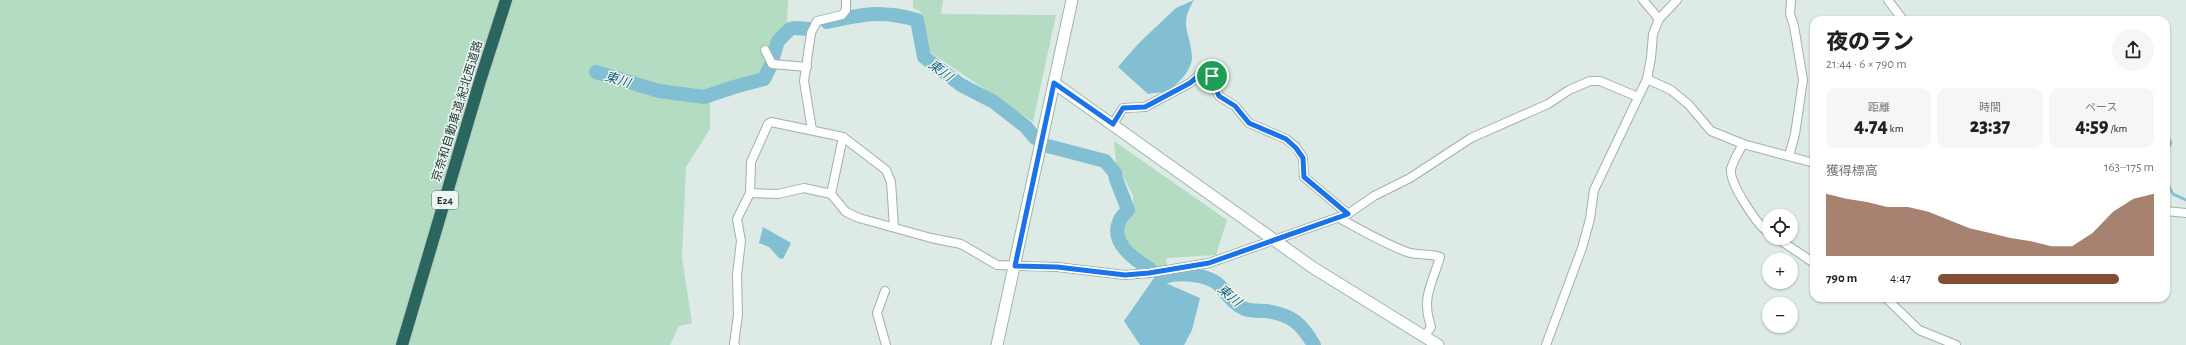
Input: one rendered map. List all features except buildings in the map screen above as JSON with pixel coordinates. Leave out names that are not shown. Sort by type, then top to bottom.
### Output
[{"type":"highway","name":"京奈和自動車道;紀北西道路","points":[[402,345],[480,80],[506,0]]},
{"type":"street","points":[[812,130],[804,88],[813,26],[817,21],[842,15],[846,10],[846,0]]},
{"type":"street","points":[[997,345],[1072,0]]},
{"type":"street","points":[[1643,0],[1659,19]]},
{"type":"street","points":[[1546,345],[1582,248],[1590,219],[1594,190],[1647,79],[1653,34],[1659,19],[1677,0]]},
{"type":"street","points":[[1789,156],[1795,134],[1803,80],[1794,26],[1790,14],[1791,0]]},
{"type":"street","points":[[1888,0],[1900,16]]},
{"type":"street","points":[[765,50],[772,64],[807,67]]},
{"type":"street","points":[[1113,124],[1123,108],[1145,107],[1190,83],[1204,71],[1208,71],[1219,96],[1235,106],[1249,123],[1286,139],[1296,148],[1303,158],[1304,177],[1348,214]]},
{"type":"street","points":[[1647,79],[1671,90],[1689,105],[1711,131],[1743,144],[1810,162]]},
{"type":"street","points":[[750,193],[778,194],[804,188],[831,194],[846,212],[859,218],[931,238],[957,243],[997,264],[1057,267],[1125,275],[1149,273],[1209,263],[1339,218],[1348,214],[1374,196],[1410,178],[1471,138],[1548,104],[1569,90],[1590,81],[1600,80],[1638,97]]},
{"type":"street","points":[[1054,83],[1312,267],[1438,345]]},
{"type":"street","points":[[735,345],[738,315],[737,275],[741,241],[737,219],[750,193],[751,162],[768,124],[771,122],[843,137],[889,173],[894,227]]},
{"type":"street","points":[[831,194],[843,137]]},
{"type":"street","points":[[1743,144],[1731,170],[1732,178],[1750,213],[1762,226]]},
{"type":"street","points":[[2170,211],[2186,213]]},
{"type":"street","points":[[1339,218],[1376,238],[1408,252],[1425,256],[1432,254],[1440,257],[1427,290],[1426,313],[1431,327],[1424,337]]},
{"type":"street","points":[[1787,245],[1810,260]]},
{"type":"street","points":[[885,291],[877,313],[886,345]]},
{"type":"street","points":[[1890,302],[1919,330],[1956,345]]},
{"type":"green space","points":[[0,0],[788,0],[787,25],[767,67],[752,89],[734,91],[710,99],[710,129],[686,167],[682,258],[692,323],[679,326],[670,345],[0,345]]},
{"type":"green space","points":[[913,0],[943,0],[941,14],[1056,15],[1033,122],[930,52],[921,12],[913,8]]},
{"type":"green space","points":[[1114,141],[1227,220],[1216,255],[1166,258],[1167,265],[1156,267],[1139,256],[1126,244],[1123,238],[1122,230],[1133,211],[1133,195],[1116,163]]},
{"type":"water","points":[[1194,0],[1189,9],[1186,23],[1192,57],[1189,68],[1182,78],[1168,90],[1148,94],[1118,67],[1139,43],[1176,8]]},
{"type":"water","points":[[763,227],[791,243],[783,259],[779,258],[769,247],[759,243]]},
{"type":"water","points":[[1154,278],[1200,298],[1192,330],[1184,345],[1140,345],[1124,321]]},
{"type":"waterway","name":"東川","points":[[827,22],[872,14],[893,15],[917,20],[924,57],[961,85],[994,102],[1026,127],[1035,138]]},
{"type":"waterway","name":"東川","points":[[794,28],[809,29]]},
{"type":"waterway","name":"東川","points":[[772,61],[778,41],[790,29]]},
{"type":"waterway","name":"東川","points":[[596,72],[659,91],[704,97],[764,79],[771,65]]},
{"type":"waterway","points":[[2170,141],[2170,145]]},
{"type":"waterway","name":"東川","points":[[1048,146],[1105,161],[1115,173],[1128,210],[1119,222],[1117,230],[1118,237],[1121,244],[1131,256],[1150,269]]},
{"type":"waterway","points":[[2170,188],[2173,194],[2186,200]]},
{"type":"waterway","name":"東川","points":[[1158,273],[1164,277],[1185,274],[1209,279],[1220,286],[1237,305],[1245,309],[1275,313],[1295,321],[1305,331],[1314,345]]},
{"type":"route","points":[[1204,71],[1208,71],[1212,76],[1216,92],[1219,96],[1235,106],[1249,123],[1286,139],[1296,148],[1303,158],[1304,177],[1307,181],[1348,214],[1209,263],[1149,273],[1125,275],[1057,267],[1015,266],[1054,83],[1113,124],[1123,108],[1134,106],[1145,107],[1161,97],[1190,83],[1204,71]]}]
